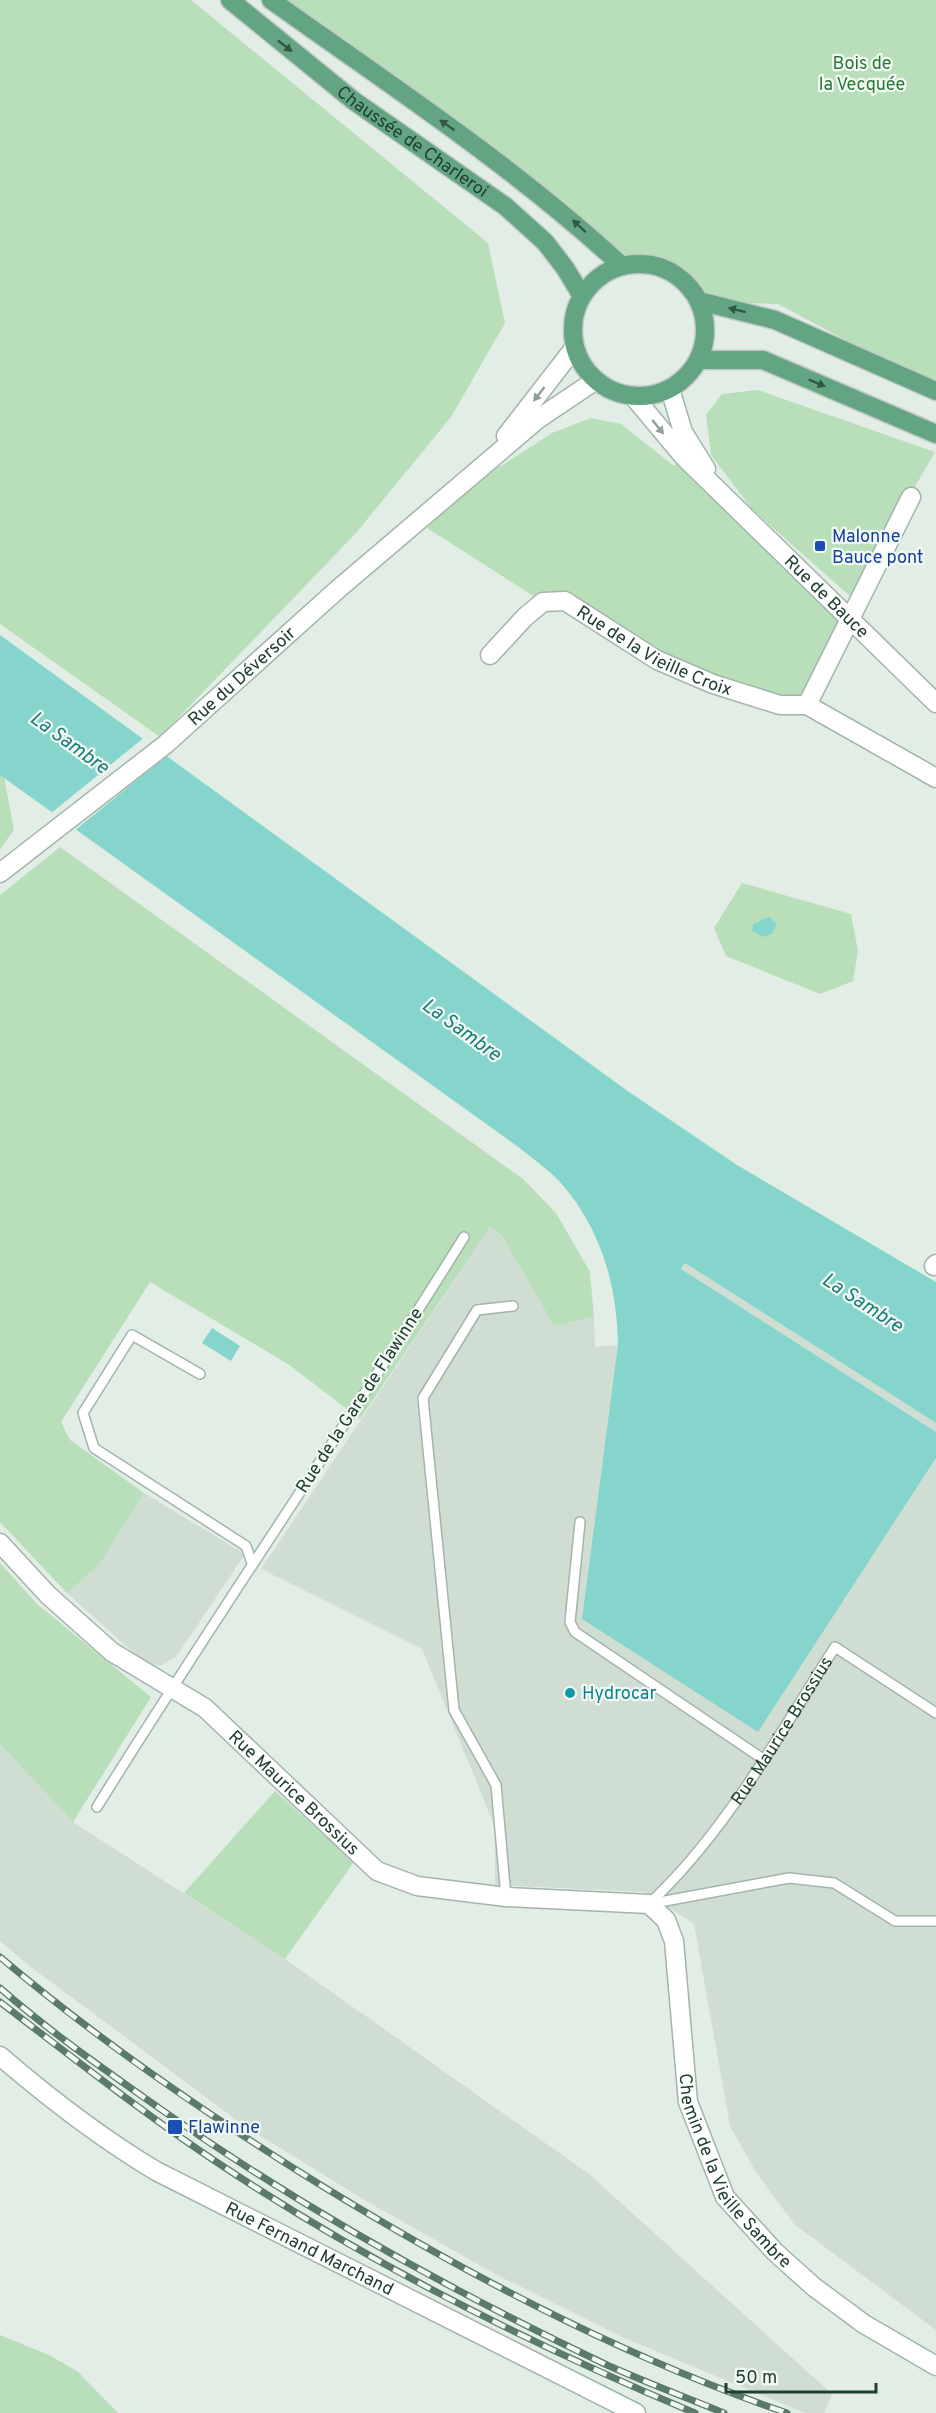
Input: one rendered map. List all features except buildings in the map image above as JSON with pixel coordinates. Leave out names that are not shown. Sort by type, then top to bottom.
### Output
[{"type":"main road","name":"Chaussée de Charleroi","points":[[230,0],[354,100],[505,206],[545,242],[565,268],[582,296]]},
{"type":"main road","name":"Chaussée de Charleroi","points":[[271,0],[494,159],[571,219],[622,266]]},
{"type":"main road","points":[[642,264],[667,270],[683,280],[699,301],[706,330],[699,360],[687,376],[670,389],[633,396],[619,393],[596,380],[575,347],[573,330],[575,312],[582,296],[599,277],[622,266],[642,264]]},
{"type":"main road","points":[[699,301],[775,320],[936,391]]},
{"type":"main road","points":[[699,360],[763,360],[936,434]]},
{"type":"street","name":"Rue du Déversoir","points":[[478,471],[575,347]]},
{"type":"street","name":"Rue du Déversoir","points":[[0,873],[166,744],[337,590],[538,419],[596,380]]},
{"type":"street","name":"Rue de Bauce","points":[[670,389],[683,432],[718,488]]},
{"type":"street","name":"Rue de Bauce","points":[[633,396],[684,457],[850,616],[936,703]]},
{"type":"street","points":[[807,705],[910,497]]},
{"type":"street","name":"Rue de la Vieille Croix","points":[[489,655],[525,617],[543,602],[565,601],[657,660],[713,684],[780,705],[807,705],[936,778]]},
{"type":"street","name":"Rue Maurice Brossius","points":[[0,1543],[48,1595],[112,1652],[205,1708],[377,1871],[417,1886],[506,1897],[649,1904]]},
{"type":"street","name":"Chemin de la Vieille Sambre","points":[[649,1904],[666,1920],[674,1941],[688,2102],[725,2197],[775,2252],[814,2287],[864,2324],[936,2366]]},
{"type":"street","name":"Rue Fernand Marchand","points":[[0,2056],[58,2106],[107,2142],[156,2171],[636,2413]]},
{"type":"lane","name":"Rue de la Gare de Flawinne","points":[[97,1807],[252,1563],[371,1387],[464,1237]]},
{"type":"lane","points":[[506,1897],[496,1785],[454,1710],[423,1398],[477,1310],[513,1306]]},
{"type":"lane","points":[[200,1374],[132,1335],[83,1413],[94,1448],[246,1546],[252,1563]]},
{"type":"lane","points":[[580,1522],[570,1622],[575,1632],[763,1759]]},
{"type":"lane","name":"Rue Maurice Brossius","points":[[649,1904],[681,1874],[740,1797],[835,1647],[936,1713]]},
{"type":"lane","name":"Rue Maurice Brossius","points":[[649,1904],[789,1878],[834,1884],[894,1920],[936,1921]]},
{"type":"shaded area","points":[[490,1227],[502,1236],[554,1326],[594,1317],[595,1347],[618,1345],[615,1383],[758,1731],[936,1458],[936,2330],[794,2224],[756,2172],[730,2126],[694,1924],[645,1892],[495,1885],[495,1827],[422,1649],[261,1569]]},
{"type":"shaded area","points":[[685,1263],[936,1423],[936,1432],[681,1269]]},
{"type":"shaded area","points":[[144,1493],[245,1554],[176,1657],[160,1666],[143,1661],[67,1593],[99,1565]]},
{"type":"shaded area","points":[[0,1744],[73,1822],[285,1959],[589,2174],[832,2394],[824,2413],[805,2413],[622,2337],[497,2275],[368,2202],[246,2127],[31,1967],[0,1941]]},
{"type":"green space","points":[[0,0],[191,0],[488,243],[505,323],[451,417],[356,533],[160,737],[0,624]]},
{"type":"green space","name":"Bois de la Vecquée","points":[[271,0],[936,0],[936,388],[778,304],[699,301],[682,282],[666,271],[657,267],[622,266]]},
{"type":"green space","points":[[758,390],[935,452],[851,597],[752,509],[711,455],[706,415],[722,394]]},
{"type":"green space","points":[[591,418],[621,424],[674,466],[684,457],[850,616],[807,705],[713,684],[591,617],[543,602],[427,528],[484,470],[501,466],[552,433]]},
{"type":"green space","points":[[0,775],[4,777],[14,830],[0,849]]},
{"type":"green space","points":[[60,847],[523,1179],[556,1213],[590,1272],[594,1317],[554,1326],[502,1236],[490,1227],[360,1419],[288,1364],[150,1282],[61,1422],[70,1440],[144,1493],[99,1565],[67,1593],[0,1522],[0,895]]},
{"type":"green space","points":[[742,883],[851,914],[858,951],[853,981],[820,994],[726,956],[714,928]]},
{"type":"green space","points":[[0,1563],[37,1604],[151,1697],[73,1822],[0,1744]]},
{"type":"green space","points":[[275,1791],[354,1862],[285,1959],[184,1893]]},
{"type":"green space","points":[[0,2335],[49,2355],[77,2371],[118,2413],[0,2413]]},
{"type":"water","name":"La Sambre","points":[[0,635],[629,1092],[737,1165],[936,1282],[936,1423],[685,1263],[681,1269],[936,1432],[936,1458],[758,1732],[582,1619],[618,1345],[614,1301],[604,1258],[586,1218],[574,1200],[556,1178],[521,1149],[0,775]]},
{"type":"water","points":[[769,917],[777,924],[772,934],[763,937],[752,931],[753,924]]},
{"type":"water","points":[[212,1328],[240,1346],[231,1361],[202,1343]]},
{"type":"pier","points":[[146,736],[169,754],[74,831],[50,814]]},
{"type":"railway","points":[[0,1957],[71,2015],[183,2096],[356,2207],[475,2274],[597,2336],[723,2390],[787,2413]]},
{"type":"railway","points":[[0,1988],[58,2035],[159,2108],[267,2180],[377,2246],[491,2308],[607,2365],[724,2413]]},
{"type":"railway","points":[[0,2002],[190,2144],[333,2235],[391,2268],[511,2330],[695,2413]]},
{"type":"place","name":"Malonne Bauce pont","points":[[820,546]]},
{"type":"place","name":"Hydrocar","points":[[570,1693]]},
{"type":"place","name":"Flawinne","points":[[175,2127]]}]
